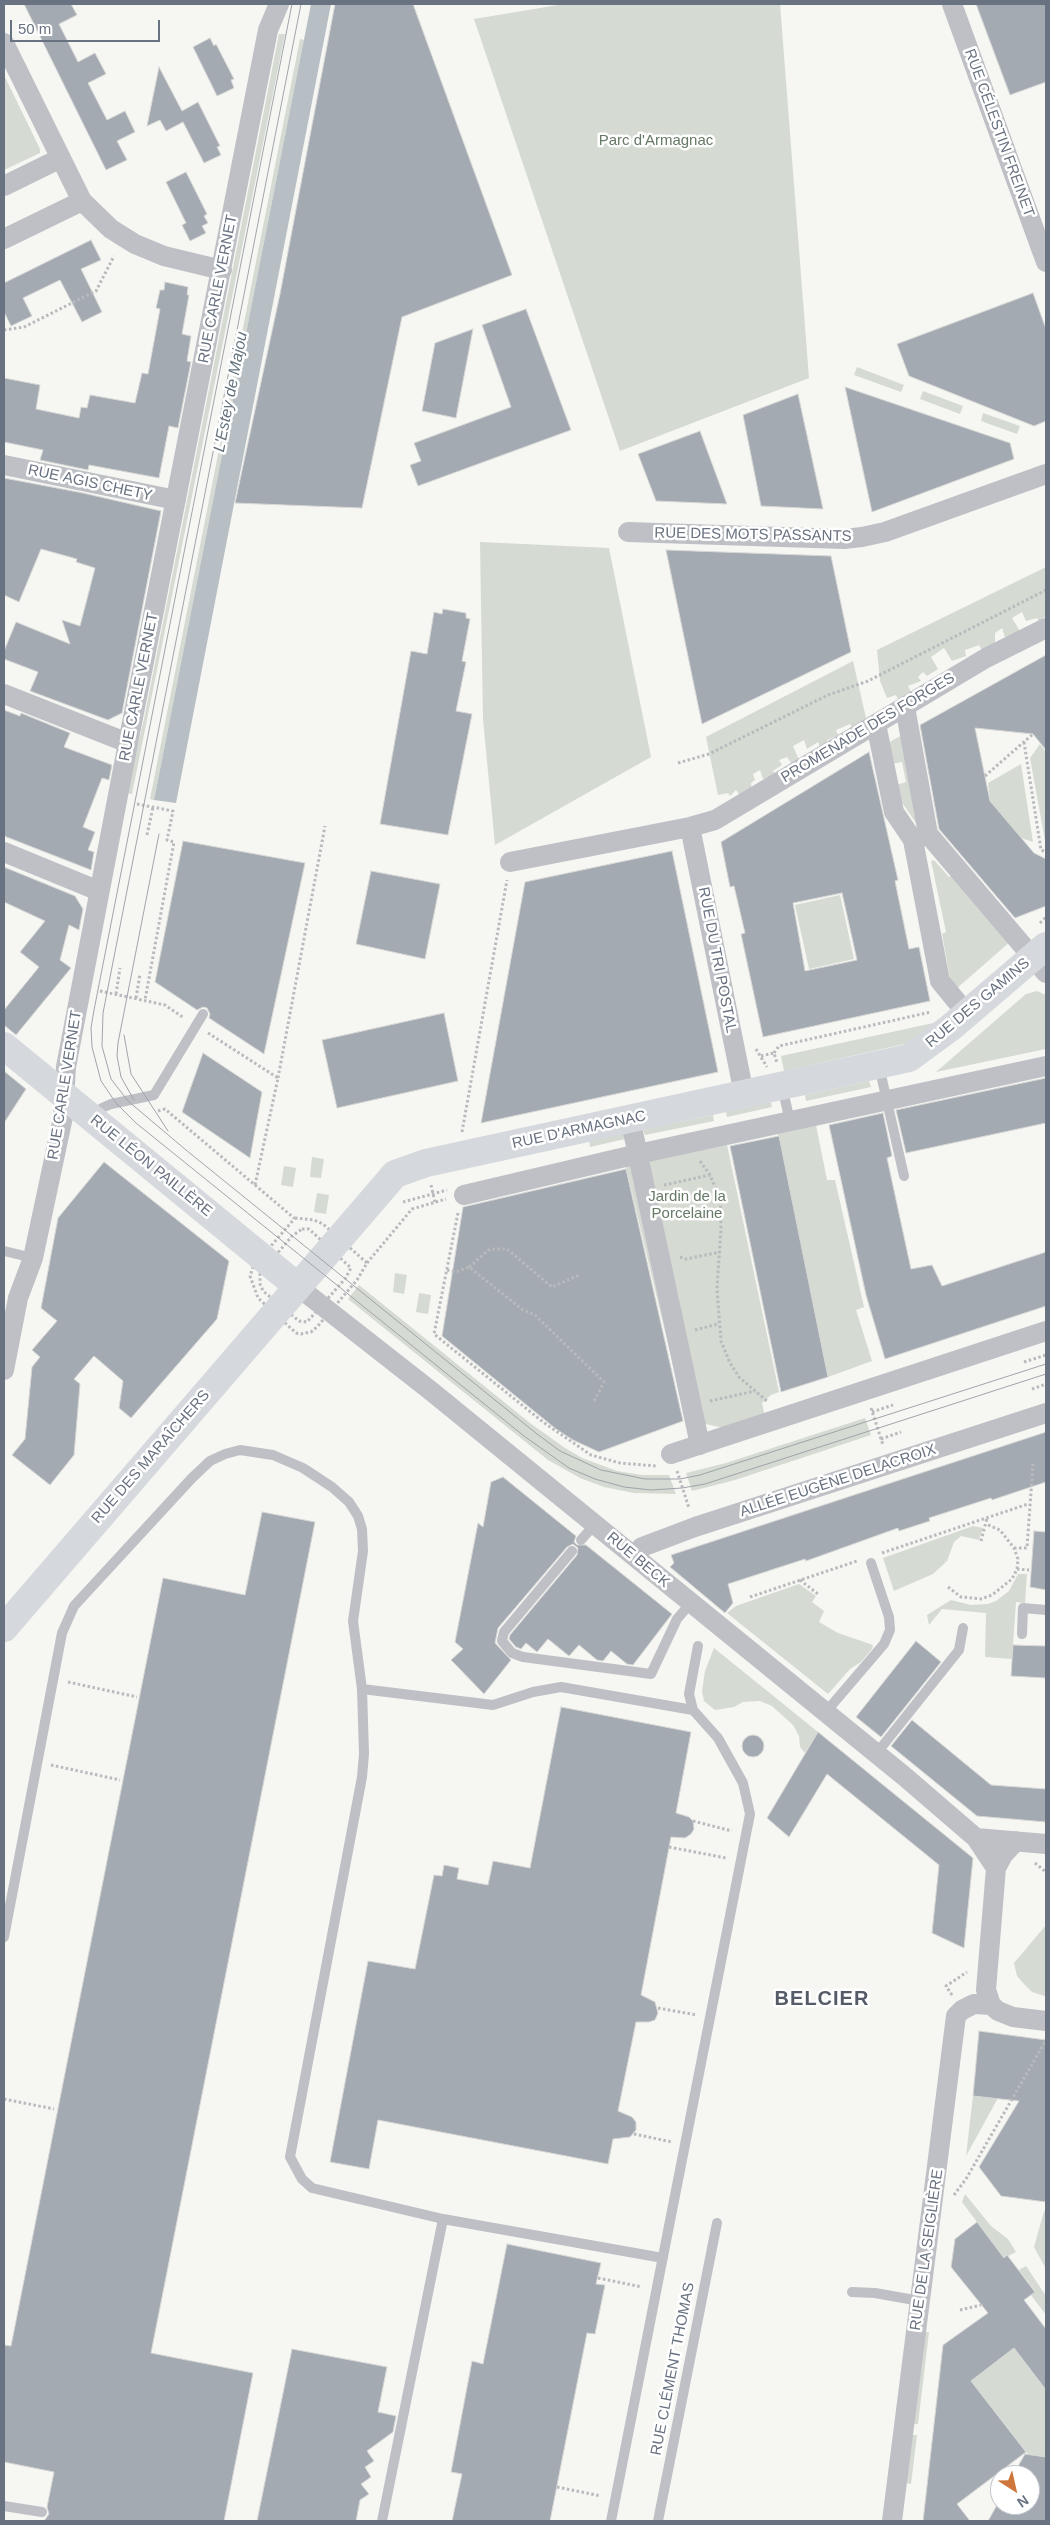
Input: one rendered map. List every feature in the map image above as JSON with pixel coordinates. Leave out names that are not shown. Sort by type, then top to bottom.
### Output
[{"type":"main road","name":"RUE DES GAMINS","points":[[909,1058],[921,1052],[959,1005],[1036,954]]},
{"type":"main road","name":"RUE LÉON PAILLÈRE","points":[[4,1046],[297,1286]]},
{"type":"main road","name":"RUE D'ARMAGNAC","points":[[297,1286],[395,1174],[420,1165],[909,1058]]},
{"type":"main road","name":"RUE DES MARAÎCHERS","points":[[4,1628],[297,1286]]},
{"type":"street","name":"RUE CARLE VERNET","points":[[4,1370],[8,1320],[33,1258],[63,1117],[66,1067],[99,891],[268,30],[279,4]]},
{"type":"street","name":"RUE CÉLESTIN FREINET","points":[[952,4],[1046,262]]},
{"type":"street","points":[[4,43],[82,201],[111,230],[134,244],[164,256],[222,270]]},
{"type":"street","points":[[4,186],[60,158]]},
{"type":"street","points":[[4,239],[82,201]]},
{"type":"street","name":"RUE AGIS CHETY","points":[[4,465],[176,500]]},
{"type":"street","name":"RUE DES MOTS PASSANTS","points":[[628,532],[844,539],[862,537],[885,532],[1046,474]]},
{"type":"street","name":"PROMENADE DES FORGES","points":[[510,862],[715,820],[986,658],[1043,635]]},
{"type":"street","points":[[4,694],[128,743]]},
{"type":"street","points":[[904,707],[940,981],[959,1005]]},
{"type":"street","points":[[876,724],[894,812],[1036,954]]},
{"type":"street","name":"RUE DU TRI POSTAL","points":[[690,826],[744,1094]]},
{"type":"street","points":[[4,852],[99,891]]},
{"type":"street","points":[[457,1196],[638,1154],[791,1126],[886,1100],[1046,1066]]},
{"type":"street","points":[[630,1118],[700,1444]]},
{"type":"street","name":"RUE BECK","points":[[297,1286],[595,1524],[690,1604],[876,1754],[976,1838],[996,1868]]},
{"type":"street","points":[[673,1458],[700,1444],[866,1392],[1046,1331]]},
{"type":"street","name":"ALLÉE EUGÈNE DELACROIX","points":[[634,1556],[642,1547],[695,1527],[1046,1413]]},
{"type":"street","points":[[976,1838],[1046,1844]]},
{"type":"street","points":[[1016,1841],[1003,1855],[996,1868],[986,1990],[991,2005],[998,2012],[1013,2017],[1046,2021]]},
{"type":"street","name":"RUE DE LA SEIGLIÈRE","points":[[892,2521],[956,2016],[962,2010],[974,2004],[991,2005]]},
{"type":"lane","points":[[93,1118],[102,1108],[111,1104],[154,1095],[203,1014]]},
{"type":"lane","points":[[878,1065],[904,1176]]},
{"type":"lane","points":[[782,1086],[791,1126]]},
{"type":"lane","points":[[4,1252],[33,1258]]},
{"type":"lane","points":[[4,1937],[55,1679],[62,1632],[74,1606],[85,1592],[210,1461],[240,1450],[273,1455],[303,1468],[332,1487],[349,1502],[358,1516],[362,1529],[363,1550],[354,1621],[365,1728],[362,1777],[290,2157],[302,2179],[312,2188],[443,2218],[663,2258]]},
{"type":"lane","points":[[581,1540],[595,1524]]},
{"type":"lane","points":[[572,1551],[504,1632],[502,1641],[512,1653],[523,1657],[651,1674],[677,1619],[690,1604]]},
{"type":"lane","points":[[825,1713],[884,1644],[890,1630],[889,1617],[866,1561]]},
{"type":"lane","points":[[1022,1634],[1023,1608],[1046,1610]]},
{"type":"lane","points":[[876,1754],[959,1650],[963,1628]]},
{"type":"lane","points":[[610,2521],[750,1814],[743,1783],[718,1738],[693,1710],[689,1694],[698,1646]]},
{"type":"lane","points":[[362,1689],[493,1705],[533,1692],[562,1687],[693,1710]]},
{"type":"lane","points":[[382,2521],[443,2218]]},
{"type":"lane","name":"RUE CLÉMENT THOMAS","points":[[658,2521],[717,2223]]},
{"type":"lane","points":[[852,2292],[875,2293],[920,2302]]},
{"type":"lane","points":[[4,2506],[42,2512]]},
{"type":"path","points":[[4,330],[24,327],[96,291],[114,256]]},
{"type":"path","points":[[678,763],[709,754],[828,695],[868,681],[1046,590]]},
{"type":"path","points":[[985,776],[1033,734]]},
{"type":"path","points":[[1024,742],[1041,850],[1046,852]]},
{"type":"path","points":[[118,800],[173,811],[167,840],[174,842],[145,1000]]},
{"type":"path","points":[[147,835],[153,807]]},
{"type":"path","points":[[255,1185],[278,1078],[325,826]]},
{"type":"path","points":[[461,1137],[510,862]]},
{"type":"path","points":[[1036,954],[1046,917]]},
{"type":"path","points":[[116,994],[120,968]]},
{"type":"path","points":[[136,998],[140,974]]},
{"type":"path","points":[[81,988],[164,1005],[278,1078]]},
{"type":"path","points":[[774,1053],[779,1046],[959,1005]]},
{"type":"path","points":[[155,1111],[165,1109],[295,1218]]},
{"type":"path","points":[[692,1143],[693,1151],[710,1174],[720,1200],[720,1252],[717,1289],[721,1341],[735,1370],[755,1391],[786,1417]]},
{"type":"path","points":[[645,1189],[710,1174]]},
{"type":"path","points":[[401,1203],[412,1198],[457,1196]]},
{"type":"path","points":[[367,1263],[412,1210],[418,1206],[457,1196]]},
{"type":"path","points":[[457,1196],[447,1270],[434,1334],[543,1422],[591,1455],[639,1466],[673,1458],[695,1527]]},
{"type":"path","points":[[348,1263],[362,1247]]},
{"type":"path","points":[[447,1270],[456,1272],[469,1267],[490,1250],[507,1250],[552,1287],[579,1275]]},
{"type":"path","points":[[661,1261],[682,1256],[686,1259],[720,1252]]},
{"type":"path","points":[[469,1267],[523,1310],[535,1315],[604,1382],[593,1403]]},
{"type":"path","points":[[1024,1362],[1046,1354]]},
{"type":"path","points":[[1032,1389],[1046,1384]]},
{"type":"path","points":[[691,1405],[755,1391]]},
{"type":"path","points":[[866,1392],[889,1465]]},
{"type":"path","points":[[872,1412],[893,1405]]},
{"type":"path","points":[[881,1439],[901,1432]]},
{"type":"path","points":[[1014,1548],[1027,1548],[1028,1504],[1033,1464]]},
{"type":"path","points":[[878,1554],[1028,1504]]},
{"type":"path","points":[[981,1541],[987,1518]]},
{"type":"path","points":[[948,1586],[961,1597],[981,1599],[992,1596],[1012,1579],[1017,1569],[1018,1559],[1014,1548],[1000,1530],[986,1524]]},
{"type":"path","points":[[750,1597],[866,1561]]},
{"type":"path","points":[[1017,1569],[1030,1570]]},
{"type":"path","points":[[800,1580],[818,1594]]},
{"type":"path","points":[[55,1679],[137,1697]]},
{"type":"path","points":[[38,1762],[120,1780]]},
{"type":"path","points":[[693,1822],[746,1834]]},
{"type":"path","points":[[669,1847],[741,1861]]},
{"type":"path","points":[[658,2008],[710,2018]]},
{"type":"path","points":[[951,2200],[966,2179],[1046,2040]]},
{"type":"path","points":[[4,2099],[54,2109]]},
{"type":"path","points":[[634,2134],[685,2145]]},
{"type":"path","points":[[598,2278],[657,2289]]},
{"type":"path","points":[[960,2310],[981,2305]]},
{"type":"path","points":[[557,2487],[615,2499]]},
{"type":"green space","name":"Parc d'Armagnac","points":[[564,4],[780,4],[809,378],[620,451],[474,19]]},
{"type":"green space","points":[[279,34],[285,34],[132,794],[126,793],[144,719]]},
{"type":"green space","points":[[300,39],[304,40],[154,800],[150,799]]},
{"type":"green space","points":[[4,75],[40,149],[40,153],[4,170]]},
{"type":"green space","points":[[857,367],[904,385],[901,392],[854,375]]},
{"type":"green space","points":[[923,391],[963,406],[960,414],[920,399]]},
{"type":"green space","points":[[983,413],[1020,426],[1017,434],[981,421]]},
{"type":"green space","points":[[480,542],[609,548],[651,757],[495,845],[483,719]]},
{"type":"green space","points":[[1046,567],[1046,616],[1039,621],[1037,618],[1026,621],[1022,612],[1012,618],[1021,633],[1005,637],[1002,628],[995,633],[995,643],[983,652],[979,645],[965,650],[966,656],[952,661],[944,648],[931,657],[938,669],[927,676],[923,672],[918,677],[921,681],[908,686],[911,692],[898,700],[896,695],[887,698],[880,681],[877,650]]},
{"type":"green space","points":[[853,661],[866,718],[853,729],[850,724],[836,730],[838,735],[827,740],[828,744],[820,747],[818,742],[807,749],[804,740],[793,746],[799,760],[793,766],[787,757],[779,760],[782,765],[773,771],[775,775],[763,779],[760,770],[753,774],[755,780],[751,783],[752,790],[739,794],[736,790],[730,796],[728,793],[718,795],[706,737]]},
{"type":"green space","points":[[902,735],[916,823],[899,798],[896,785],[906,782],[902,762],[891,764],[888,743]]},
{"type":"green space","points":[[1040,744],[1046,752],[1046,846],[1030,758]]},
{"type":"green space","points":[[1021,764],[1033,842],[1021,838],[990,801],[988,783]]},
{"type":"green space","points":[[934,860],[949,877],[953,874],[1011,941],[956,989],[951,984],[942,934],[946,932],[931,861]]},
{"type":"green space","points":[[840,895],[854,959],[809,969],[795,905]]},
{"type":"green space","points":[[1037,991],[1046,995],[1046,1049],[936,1072],[1026,994]]},
{"type":"green space","points":[[938,1022],[909,1043],[784,1071],[781,1056]]},
{"type":"green space","points":[[869,1081],[871,1087],[806,1101],[805,1095]]},
{"type":"green space","points":[[771,1102],[772,1107],[727,1117],[726,1112]]},
{"type":"green space","points":[[713,1115],[714,1121],[645,1135],[643,1130]]},
{"type":"green space","points":[[816,1125],[827,1180],[835,1180],[864,1307],[856,1310],[872,1361],[828,1377],[778,1134]]},
{"type":"green space","points":[[624,1133],[625,1139],[590,1147],[589,1141]]},
{"type":"green space","name":"Jardin de la Porcelaine","points":[[727,1145],[779,1392],[771,1395],[762,1403],[765,1417],[729,1429],[686,1420],[625,1163]]},
{"type":"green space","points":[[312,1157],[324,1159],[321,1178],[310,1177]]},
{"type":"green space","points":[[284,1166],[296,1168],[293,1187],[281,1185]]},
{"type":"green space","points":[[317,1193],[329,1195],[326,1214],[314,1212]]},
{"type":"green space","points":[[395,1273],[407,1275],[404,1294],[393,1292]]},
{"type":"green space","points":[[359,1285],[530,1423],[565,1448],[582,1458],[617,1471],[642,1475],[669,1475],[676,1494],[634,1493],[604,1487],[580,1478],[548,1460],[348,1299]]},
{"type":"green space","points":[[419,1293],[431,1295],[428,1314],[416,1312]]},
{"type":"green space","points":[[865,1418],[871,1435],[735,1480],[692,1491],[686,1473],[726,1463]]},
{"type":"green space","points":[[973,1526],[983,1528],[979,1540],[961,1536],[954,1542],[947,1561],[933,1574],[894,1591],[883,1558]]},
{"type":"green space","points":[[1018,1574],[1027,1574],[1025,1603],[1016,1602],[1012,1659],[985,1657],[986,1613],[942,1609],[929,1625],[927,1615],[951,1600],[971,1605],[988,1604],[996,1601],[1009,1591]]},
{"type":"green space","points":[[799,1584],[816,1596],[812,1602],[824,1611],[819,1622],[838,1633],[873,1645],[861,1662],[850,1669],[828,1694],[727,1613],[736,1606]]},
{"type":"green space","points":[[714,1648],[818,1732],[805,1753],[800,1747],[799,1736],[793,1725],[772,1706],[760,1701],[743,1702],[734,1707],[715,1710],[704,1701],[702,1691],[705,1671]]},
{"type":"green space","points":[[1046,1925],[1045,1996],[1032,1992],[1024,1984],[1017,1976],[1014,1963]]},
{"type":"green space","points":[[973,2096],[998,2098],[966,2156]]},
{"type":"green space","points":[[965,2194],[991,2226],[1008,2239],[1016,2252],[1004,2258],[962,2202]]},
{"type":"green space","points":[[1044,2211],[1046,2211],[1046,2269],[1034,2247]]},
{"type":"green space","points":[[1026,2266],[1046,2296],[1046,2315],[1031,2295],[1035,2291],[1019,2270]]},
{"type":"green space","points":[[924,2332],[929,2332],[918,2424],[913,2424]]},
{"type":"green space","points":[[1014,2348],[1046,2390],[1046,2457],[1028,2454],[971,2381]]},
{"type":"green space","points":[[912,2435],[917,2435],[911,2484],[906,2483]]},
{"type":"shaded area","points":[[311,4],[331,4],[176,803],[154,800]]},
{"type":"building","points":[[24,4],[71,4],[77,15],[59,24],[78,62],[95,53],[106,74],[88,83],[107,120],[125,111],[135,132],[117,141],[127,160],[106,170]]},
{"type":"building","points":[[335,4],[413,4],[512,275],[402,317],[362,508],[235,503],[280,294]]},
{"type":"building","points":[[976,4],[1046,4],[1046,82],[1010,95]]},
{"type":"building","points":[[210,38],[214,46],[216,44],[234,79],[231,80],[234,88],[217,96],[193,47]]},
{"type":"building","points":[[159,67],[182,111],[198,102],[220,146],[217,147],[221,155],[204,163],[183,122],[166,131],[160,120],[147,126]]},
{"type":"building","points":[[186,172],[207,214],[204,216],[208,223],[202,226],[206,233],[190,241],[182,225],[186,223],[166,182]]},
{"type":"building","points":[[91,240],[101,260],[81,269],[102,312],[82,322],[60,280],[23,298],[32,316],[11,326],[4,312],[4,283]]},
{"type":"building","points":[[165,282],[188,287],[187,295],[189,295],[182,334],[191,336],[187,361],[191,362],[178,428],[169,426],[159,478],[89,465],[88,470],[40,460],[43,450],[4,442],[4,378],[40,385],[36,409],[79,418],[81,407],[87,408],[90,395],[135,403],[142,373],[148,374],[160,309],[156,308],[160,290],[164,290]]},
{"type":"building","points":[[1033,293],[1046,329],[1046,421],[1034,426],[909,376],[897,344]]},
{"type":"building","points":[[526,309],[571,430],[418,486],[410,465],[421,461],[414,443],[511,407],[482,325]]},
{"type":"building","points":[[473,329],[456,418],[422,411],[435,343]]},
{"type":"building","points":[[845,387],[1010,443],[1014,459],[872,512]]},
{"type":"building","points":[[798,394],[823,509],[761,506],[743,415]]},
{"type":"building","points":[[700,431],[727,504],[656,501],[638,454]]},
{"type":"building","points":[[4,478],[83,493],[161,511],[122,713],[108,720],[30,691],[38,672],[4,659],[4,651],[16,622],[70,644],[62,620],[80,626],[95,568],[76,562],[77,559],[41,549],[19,602],[4,595]]},
{"type":"building","points":[[666,550],[831,556],[851,652],[702,724]]},
{"type":"building","points":[[443,609],[466,613],[466,618],[470,619],[462,661],[466,662],[456,711],[472,714],[448,835],[380,824],[411,651],[427,654],[434,612],[442,614]]},
{"type":"building","points":[[1046,655],[1046,750],[1033,734],[975,728],[990,801],[1034,853],[1046,859],[1046,906],[1015,918],[939,829],[920,725]]},
{"type":"building","points":[[4,710],[20,716],[21,713],[70,733],[64,747],[112,765],[109,780],[102,778],[83,827],[95,832],[88,850],[94,852],[91,870],[4,836]]},
{"type":"building","points":[[869,752],[898,880],[895,881],[909,949],[919,947],[930,1001],[763,1037],[741,934],[745,933],[734,886],[730,887],[721,842]],"holes":[[[842,893],[857,960],[805,971],[793,903]]]},
{"type":"building","points":[[183,841],[305,863],[264,1054],[209,1018],[210,1014],[207,1008],[203,1007],[197,1010],[155,982]]},
{"type":"building","points":[[672,851],[718,1072],[481,1123],[525,882]]},
{"type":"building","points":[[4,867],[75,896],[83,909],[79,930],[69,925],[60,960],[71,968],[16,1035],[4,1025],[4,1010],[39,967],[20,952],[45,921],[4,902]]},
{"type":"building","points":[[371,871],[440,884],[425,959],[356,944]]},
{"type":"building","points":[[444,1013],[458,1081],[337,1108],[322,1040]]},
{"type":"building","points":[[203,1053],[262,1092],[250,1158],[182,1112]]},
{"type":"building","points":[[4,1071],[26,1089],[4,1123]]},
{"type":"building","points":[[1046,1078],[1046,1123],[906,1153],[896,1110]]},
{"type":"building","points":[[883,1113],[892,1156],[887,1158],[911,1269],[932,1265],[942,1286],[1046,1252],[1046,1306],[885,1359],[866,1295],[829,1125]]},
{"type":"building","points":[[779,1136],[828,1377],[781,1392],[730,1146]]},
{"type":"building","points":[[104,1162],[229,1261],[217,1319],[131,1418],[119,1408],[123,1381],[94,1356],[74,1379],[80,1384],[74,1455],[50,1485],[12,1455],[25,1439],[32,1367],[40,1357],[32,1350],[57,1321],[41,1308],[58,1218]]},
{"type":"building","points":[[626,1169],[683,1421],[599,1452],[573,1440],[556,1429],[442,1336],[463,1207]]},
{"type":"building","points":[[1046,1432],[1046,1482],[929,1518],[930,1521],[899,1531],[898,1528],[806,1561],[805,1559],[728,1584],[733,1603],[725,1613],[670,1567],[674,1563],[671,1555]]},
{"type":"building","points":[[503,1477],[576,1536],[574,1542],[577,1545],[586,1545],[672,1614],[633,1665],[627,1664],[611,1651],[603,1661],[597,1660],[579,1645],[569,1656],[548,1639],[537,1652],[526,1643],[521,1649],[516,1647],[509,1639],[510,1635],[577,1555],[578,1548],[573,1544],[567,1547],[498,1628],[495,1643],[511,1660],[484,1694],[451,1660],[463,1649],[455,1642],[478,1523],[483,1527],[491,1482]]},
{"type":"building","points":[[262,1512],[315,1522],[151,2353],[253,2373],[224,2521],[44,2521],[49,2514],[47,2507],[54,2472],[4,2462],[4,2345],[11,2346],[163,1578],[245,1595]]},
{"type":"building","points":[[1034,1531],[1046,1532],[1046,1590],[1030,1587]]},
{"type":"building","points":[[916,1641],[941,1662],[881,1737],[856,1717]]},
{"type":"building","points":[[1013,1645],[1046,1646],[1046,1678],[1011,1676]]},
{"type":"building","points":[[561,1707],[691,1732],[676,1813],[689,1817],[693,1821],[694,1829],[685,1838],[671,1837],[641,1995],[655,2002],[658,2013],[655,2020],[636,2022],[618,2111],[632,2117],[636,2122],[636,2130],[630,2137],[613,2139],[608,2164],[378,2120],[369,2169],[330,2162],[368,1961],[415,1969],[434,1875],[442,1876],[444,1865],[459,1868],[457,1879],[488,1885],[493,1861],[530,1868]]},
{"type":"building","points":[[912,1720],[991,1785],[1046,1789],[1046,1822],[977,1816],[891,1746]]},
{"type":"building","points":[[818,1732],[973,1858],[964,1948],[932,1933],[939,1865],[827,1774],[789,1837],[767,1818]]},
{"type":"building","points":[[753,1735],[761,1738],[764,1746],[761,1754],[753,1757],[745,1754],[742,1746],[745,1738]]},
{"type":"building","points":[[979,2031],[1046,2040],[1046,2202],[1001,2196],[979,2167],[1019,2101],[973,2096]]},
{"type":"building","points":[[977,2222],[1004,2258],[1007,2255],[1035,2292],[1024,2300],[1046,2329],[1046,2390],[1014,2348],[971,2381],[1026,2452],[1009,2465],[990,2465],[990,2479],[957,2504],[970,2521],[923,2521],[943,2345],[988,2313],[951,2267],[955,2239]]},
{"type":"building","points":[[507,2244],[601,2263],[596,2284],[605,2285],[595,2334],[587,2333],[550,2521],[452,2521],[462,2474],[451,2472],[472,2361],[483,2364]]},
{"type":"building","points":[[292,2349],[387,2367],[378,2412],[396,2416],[393,2432],[367,2451],[374,2461],[365,2467],[371,2477],[361,2484],[369,2494],[360,2500],[356,2521],[257,2521]]},
{"type":"building","points":[[1025,2454],[1046,2457],[1046,2521],[988,2521],[991,2515],[1040,2515],[1040,2465],[1019,2465]]},
{"type":"tram line","points":[[292,4],[94,1010],[91,1028],[92,1047],[101,1081],[116,1103],[136,1123],[524,1436],[569,1468],[595,1479],[624,1487],[651,1490],[705,1484],[1046,1374]]},
{"type":"tram line","points":[[301,4],[103,1013],[102,1046],[111,1079],[128,1101],[186,1150],[537,1434],[560,1451],[601,1470],[645,1479],[680,1479],[700,1475],[1046,1364]]},
{"type":"tram line","points":[[134,1100],[121,1077],[117,1056],[118,1043],[159,834]]},
{"type":"tram line","points":[[124,1035],[131,1074],[168,1131]]},
{"type":"district","name":"BELCIER","points":[[822,1999]]},
{"type":"water label","name":"L'Estey de Majou","points":[[231,392]]}]
